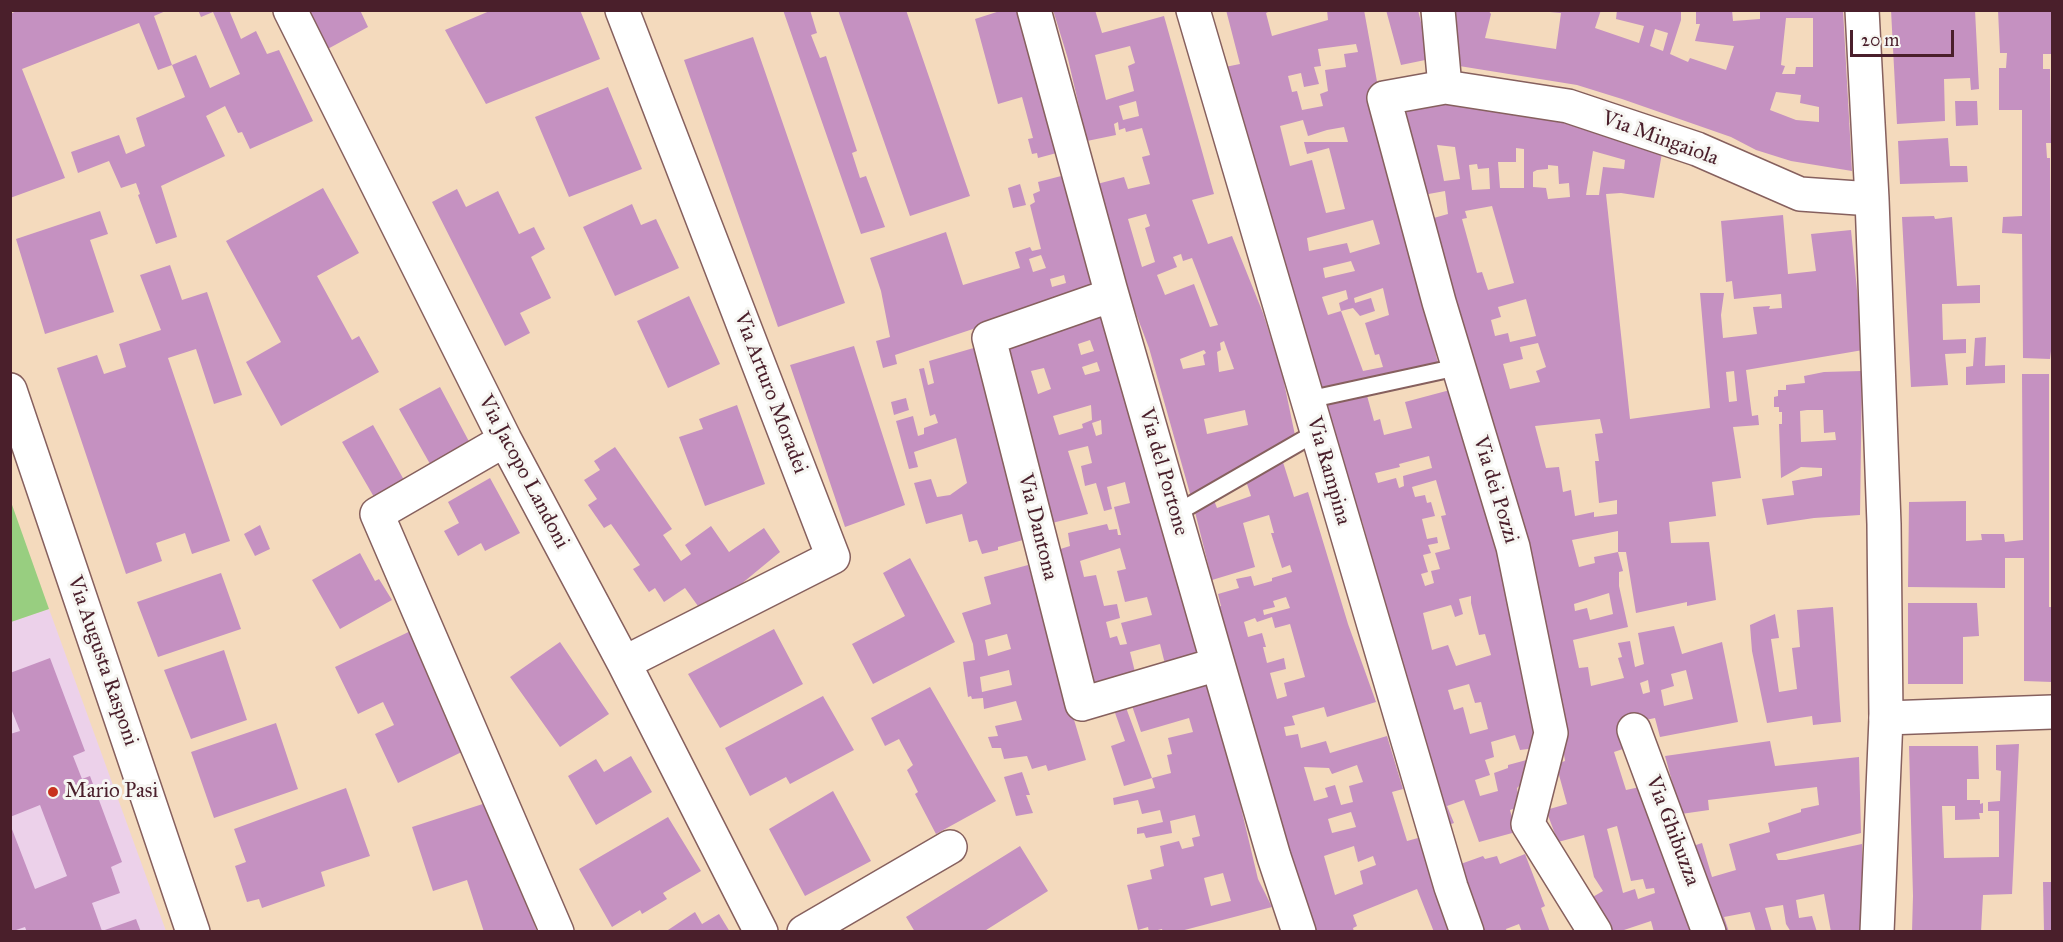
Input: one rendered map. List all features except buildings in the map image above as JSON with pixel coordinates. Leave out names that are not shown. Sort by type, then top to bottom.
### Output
[{"type":"street","name":"Via Jacopo Landoni","points":[[290,10],[505,440],[624,663],[761,932]]},
{"type":"street","name":"Via Arturo Moradei","points":[[622,10],[833,557],[624,663]]},
{"type":"street","name":"Via del Portone","points":[[1034,10],[1112,295],[1218,664],[1274,857],[1299,932]]},
{"type":"street","name":"Via Rampina","points":[[1192,10],[1447,876],[1467,932]]},
{"type":"street","points":[[1438,10],[1445,87]]},
{"type":"street","points":[[1862,10],[1872,199],[1884,524],[1886,718],[1877,932]]},
{"type":"street","name":"Via Mingaiola","points":[[1445,87],[1568,106],[1697,149],[1800,194],[1872,199]]},
{"type":"street","name":"Via dei Pozzi","points":[[1445,87],[1384,98],[1458,367],[1513,547],[1551,733],[1527,824],[1595,932]]},
{"type":"street","name":"Via Dantona","points":[[1112,295],[990,338],[1082,704],[1218,664]]},
{"type":"street","name":"Via Augusta Rasponi","points":[[10,390],[193,932]]},
{"type":"street","points":[[505,440],[377,514],[557,932]]},
{"type":"street","points":[[1886,718],[2052,712]]},
{"type":"street","name":"Via Ghibuzza","points":[[1634,730],[1710,932]]},
{"type":"street","points":[[804,932],[950,847]]},
{"type":"lane","points":[[1307,400],[1458,367]]},
{"type":"lane","points":[[1175,514],[1317,432]]},
{"type":"shaded area","name":"Mario Pasi","points":[[49,609],[166,931],[11,931],[10,622]]},
{"type":"green space","points":[[11,502],[49,609],[10,622]]},
{"type":"place","name":"Mario Pasi","points":[[53,792]]}]
